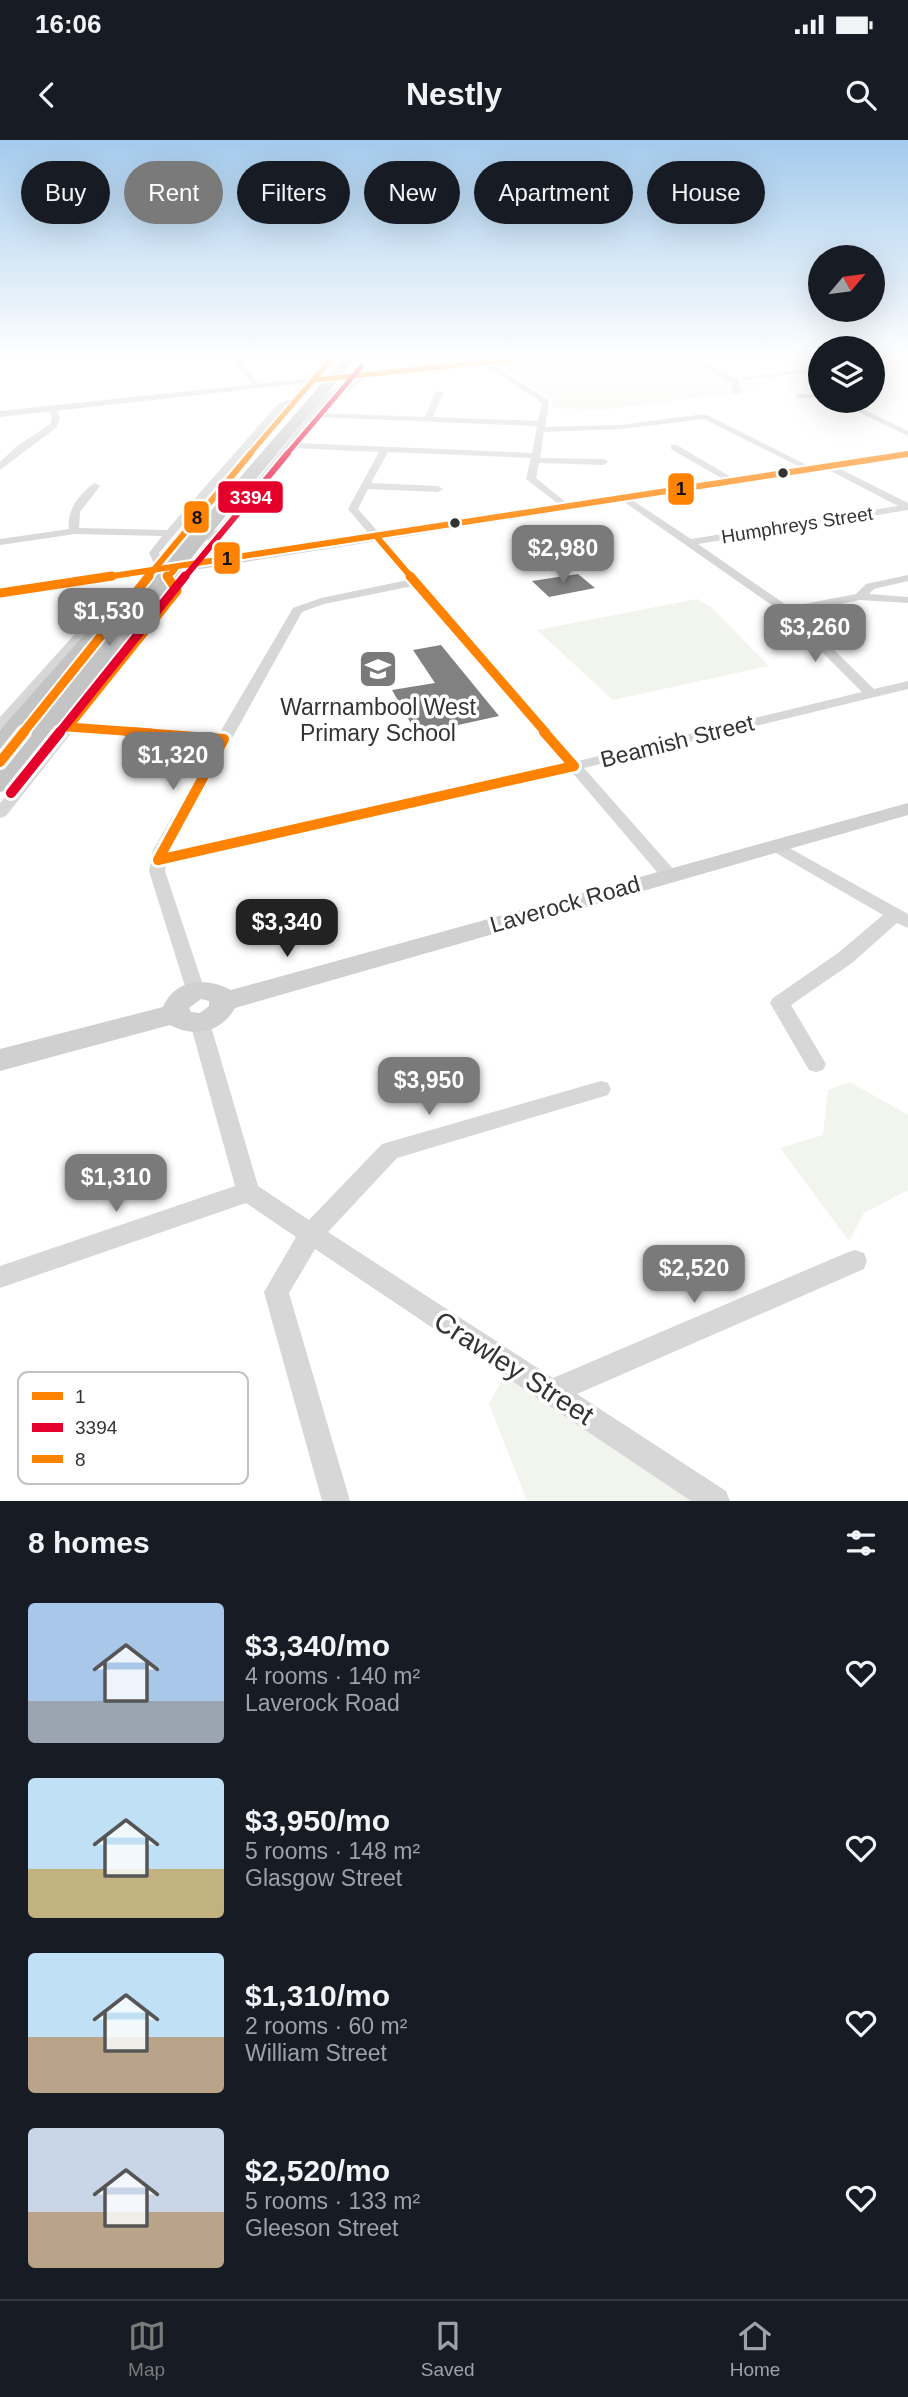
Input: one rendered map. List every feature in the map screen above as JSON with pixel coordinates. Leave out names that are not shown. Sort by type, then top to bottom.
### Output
[{"type":"highway","points":[[0,784],[163,570],[289,422]]},
{"type":"highway","points":[[0,746],[122,605],[194,542],[291,422]]},
{"type":"street","points":[[0,467],[55,422]]},
{"type":"street","points":[[0,813],[177,591],[154,553],[268,422]]},
{"type":"street","points":[[194,542],[222,531],[311,422]]},
{"type":"street","points":[[464,422],[541,427],[621,427],[665,422]]},
{"type":"street","points":[[542,422],[531,479],[565,506]]},
{"type":"street","points":[[721,422],[811,469]]},
{"type":"street","points":[[882,422],[908,434]]},
{"type":"street","points":[[292,445],[604,461]]},
{"type":"street","points":[[674,447],[731,480]]},
{"type":"street","points":[[0,448],[19,449]]},
{"type":"street","points":[[385,449],[354,509],[668,874]]},
{"type":"street","points":[[0,593],[908,454]]},
{"type":"street","points":[[828,466],[907,507]]},
{"type":"street","points":[[75,531],[71,521],[74,513],[95,486]]},
{"type":"street","points":[[366,486],[438,489]]},
{"type":"street","points":[[623,497],[787,611],[870,693]]},
{"type":"street","name":"Humphreys Street","points":[[688,542],[907,507]]},
{"type":"street","points":[[0,542],[75,531],[170,533]]},
{"type":"street","points":[[860,597],[870,586],[908,578]]},
{"type":"street","points":[[195,990],[157,871],[158,860],[224,738],[298,610],[321,601],[416,582]]},
{"type":"street","points":[[787,611],[860,597],[908,600]]},
{"type":"street","points":[[0,724],[97,617],[122,605]]},
{"type":"street","name":"Beamish Street","points":[[158,860],[908,685]]},
{"type":"street","points":[[68,727],[224,738]]},
{"type":"street","name":"Laverock Road","points":[[223,1002],[668,874],[908,809]]},
{"type":"street","points":[[775,845],[902,919],[780,1003],[816,1063]]},
{"type":"street","points":[[0,1060],[189,1018],[218,1015],[223,1002],[221,996],[210,990],[195,990],[180,1000],[189,1018],[247,1192],[0,1277]]},
{"type":"street","points":[[336,1501],[276,1292],[312,1234],[390,1151],[601,1089]]},
{"type":"street","name":"Crawley Street","points":[[247,1192],[716,1501]]},
{"type":"street","points":[[551,1392],[855,1261]]},
{"type":"shaded area","points":[[697,599],[711,607],[769,666],[613,700],[537,630]]},
{"type":"shaded area","points":[[850,1082],[908,1115],[908,1190],[864,1213],[849,1241],[780,1148],[823,1135],[828,1090]]},
{"type":"shaded area","points":[[510,1365],[716,1501],[527,1501],[489,1404]]},
{"type":"building","points":[[578,574],[595,588],[549,597],[532,581]]},
{"type":"building","name":"Warrnambool West Primary School","points":[[441,645],[499,716],[449,727],[455,741],[422,743],[392,690],[435,683],[413,650]]},
{"type":"transit line","name":"8","points":[[0,762],[183,533],[278,422]]},
{"type":"transit line","name":"3394","points":[[11,793],[205,551],[315,422]]},
{"type":"transit line","name":"1","points":[[0,593],[908,454]]},
{"type":"transit line","name":"1","points":[[68,727],[224,739],[158,860],[574,766],[376,536]]},
{"type":"transit line","name":"1","points":[[68,727],[177,591],[166,577],[175,569]]},
{"type":"place","name":"Warrnambool West Primary School","points":[[378,669]]}]
